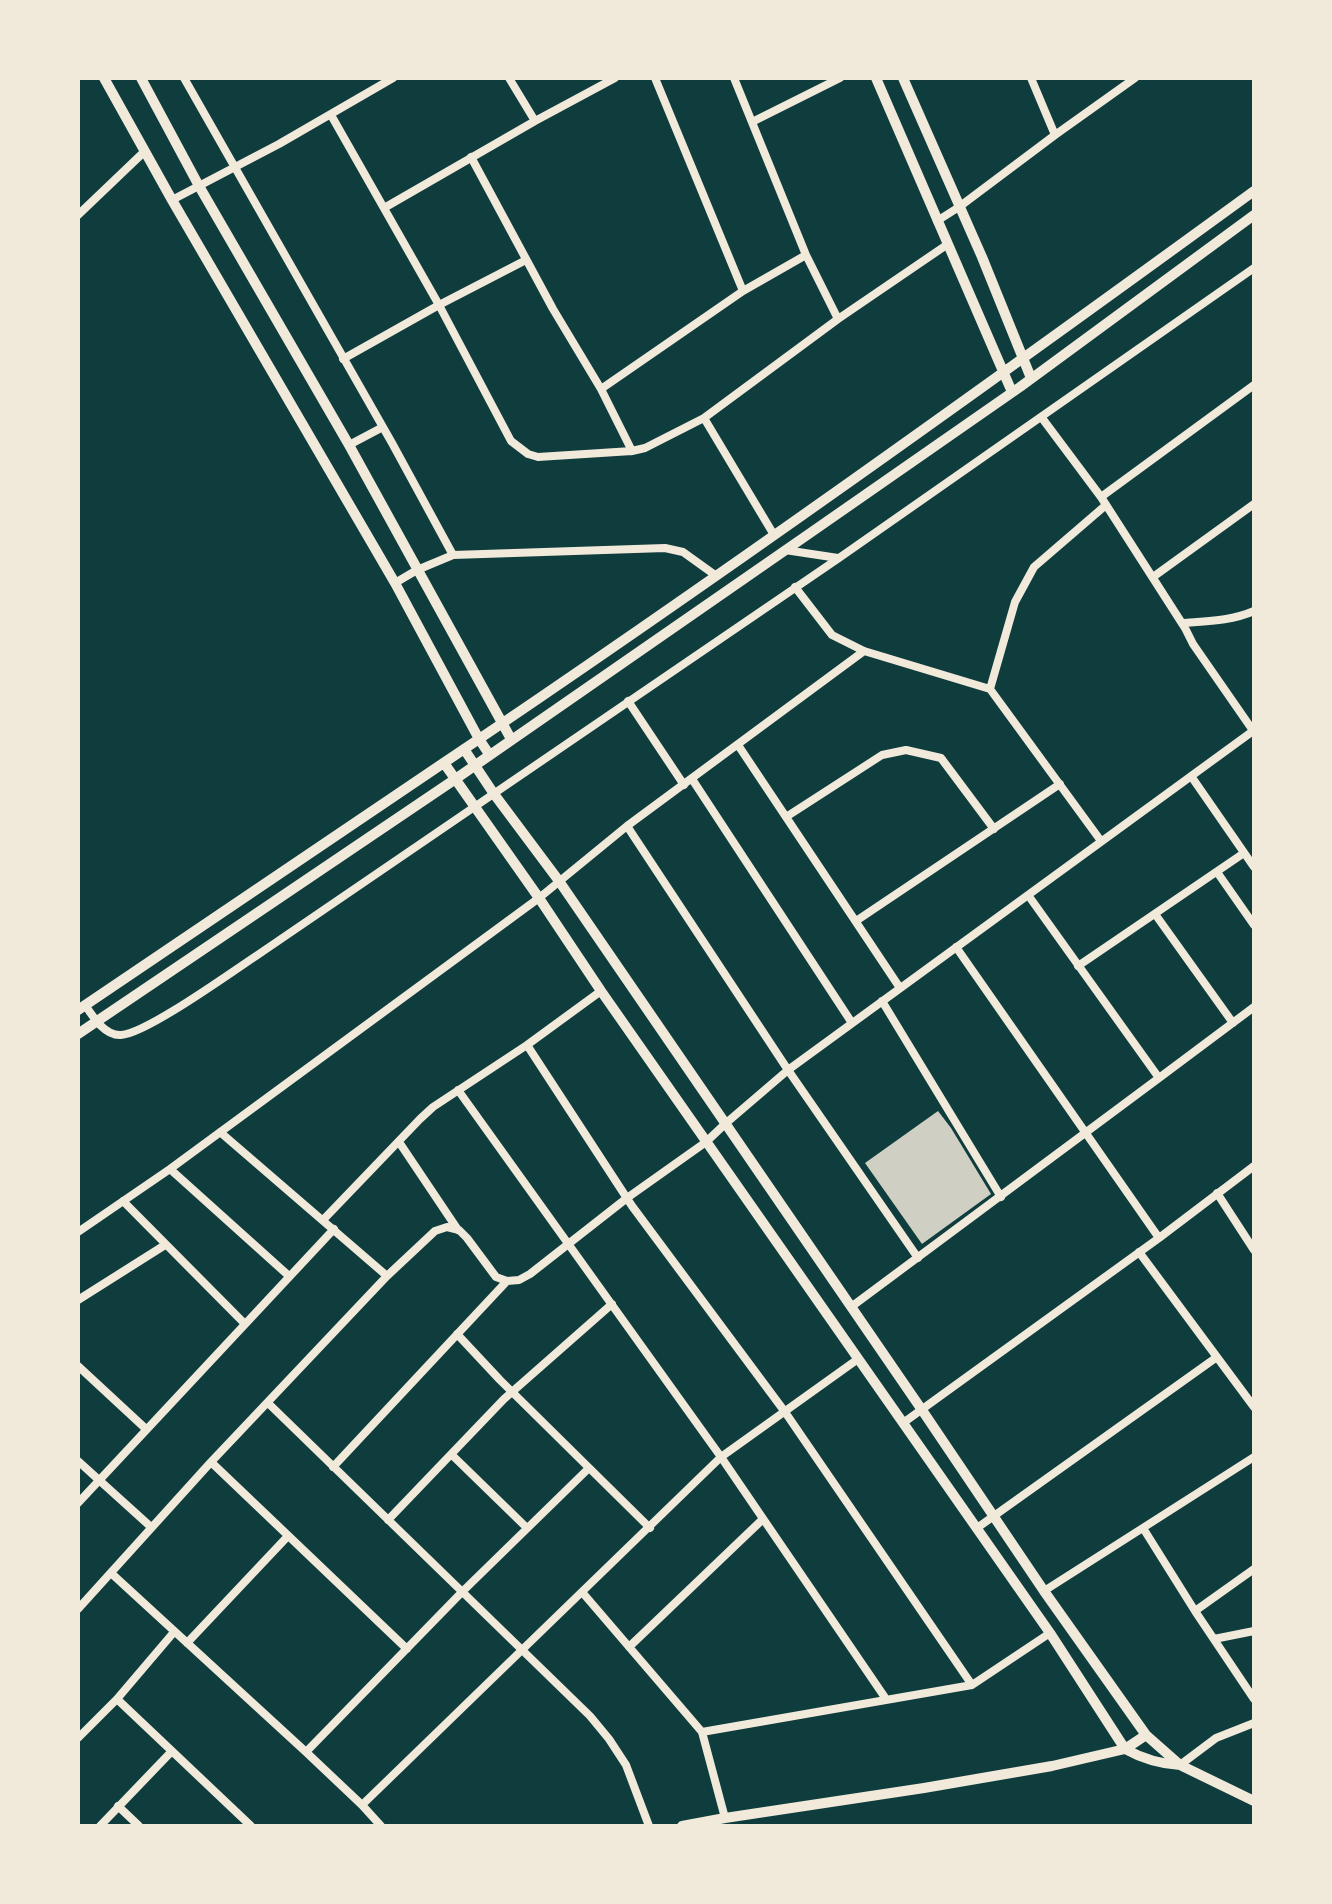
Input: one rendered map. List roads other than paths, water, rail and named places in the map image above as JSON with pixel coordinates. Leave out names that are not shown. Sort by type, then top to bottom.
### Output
[{"type":"street","points":[[104,78],[395,583],[489,754]]},
{"type":"street","points":[[141,78],[511,739]]},
{"type":"street","points":[[184,78],[453,555]]},
{"type":"street","points":[[172,200],[331,115],[393,78]]},
{"type":"street","points":[[509,78],[535,121]]},
{"type":"street","points":[[384,208],[615,78]]},
{"type":"street","points":[[655,78],[743,291]]},
{"type":"street","points":[[734,78],[806,255],[838,319]]},
{"type":"street","points":[[752,122],[840,78]]},
{"type":"street","points":[[876,78],[1012,392]]},
{"type":"street","points":[[903,78],[982,257],[1031,378]]},
{"type":"street","points":[[1031,78],[1055,135]]},
{"type":"street","points":[[937,221],[1135,78]]},
{"type":"street","points":[[331,115],[439,305],[511,441],[528,454],[538,457],[645,448],[704,418],[838,319],[948,244]]},
{"type":"street","points":[[78,215],[145,151]]},
{"type":"street","points":[[471,157],[601,389],[632,451]]},
{"type":"street","points":[[1254,191],[774,535],[444,763],[81,1007],[109,1032],[118,1036],[142,1028],[259,954],[494,794],[1042,418],[1254,268]]},
{"type":"street","points":[[80,1032],[454,780],[785,550],[1012,392],[1254,215]]},
{"type":"street","points":[[601,389],[743,291],[806,255]]},
{"type":"street","points":[[343,359],[526,260]]},
{"type":"street","points":[[990,689],[1010,615],[1020,588],[1034,567],[1103,501],[1254,385]]},
{"type":"street","points":[[704,418],[774,535]]},
{"type":"street","points":[[399,1142],[459,1230],[496,1277],[507,1281],[519,1280],[706,1142],[788,1070],[1253,732],[1103,501],[1042,418]]},
{"type":"street","points":[[349,445],[383,427]]},
{"type":"street","points":[[1153,577],[1254,504]]},
{"type":"street","points":[[395,583],[453,555],[665,548],[683,552],[715,575]]},
{"type":"street","points":[[785,550],[839,558]]},
{"type":"street","points":[[795,587],[832,635],[864,651],[990,689],[1101,841]]},
{"type":"street","points":[[1184,625],[1240,617],[1254,611]]},
{"type":"street","points":[[78,1232],[170,1169],[539,898],[627,826],[864,651]]},
{"type":"street","points":[[628,701],[688,782],[852,1023]]},
{"type":"street","points":[[738,745],[900,988]]},
{"type":"street","points":[[464,749],[559,881],[1044,1591],[1146,1735],[1180,1765],[1254,1801]]},
{"type":"street","points":[[786,817],[882,755],[906,750],[941,758],[994,829]]},
{"type":"street","points":[[444,763],[1050,1633],[1125,1749],[1140,1758],[1180,1765],[1216,1738],[1254,1723]]},
{"type":"street","points":[[1191,776],[1254,867]]},
{"type":"street","points":[[856,921],[1060,784]]},
{"type":"street","points":[[627,826],[788,1070],[918,1258]]},
{"type":"street","points":[[1078,966],[1244,853]]},
{"type":"street","points":[[1217,872],[1254,925]]},
{"type":"street","points":[[1028,895],[1159,1078]]},
{"type":"street","points":[[1155,914],[1233,1023]]},
{"type":"street","points":[[956,947],[1159,1238]]},
{"type":"street","points":[[323,1220],[420,1119],[601,991]]},
{"type":"street","points":[[882,1001],[1001,1197]]},
{"type":"street","points":[[851,1307],[1254,1007]]},
{"type":"street","points":[[527,1045],[627,1198],[785,1412],[972,1685]]},
{"type":"street","points":[[458,1090],[721,1457],[886,1699]]},
{"type":"street","points":[[220,1132],[387,1276]]},
{"type":"street","points":[[903,1423],[1254,1166]]},
{"type":"street","points":[[170,1169],[289,1276]]},
{"type":"street","points":[[1217,1193],[1254,1250]]},
{"type":"street","points":[[123,1201],[245,1324]]},
{"type":"street","points":[[78,1609],[211,1462],[387,1276],[435,1231],[447,1227],[459,1230]]},
{"type":"street","points":[[78,1503],[334,1229]]},
{"type":"street","points":[[78,1300],[165,1245]]},
{"type":"street","points":[[1139,1252],[1254,1407]]},
{"type":"street","points":[[333,1467],[507,1281]]},
{"type":"street","points":[[388,1520],[512,1392],[612,1304]]},
{"type":"street","points":[[457,1334],[650,1528]]},
{"type":"street","points":[[977,1528],[1217,1357]]},
{"type":"street","points":[[362,1805],[721,1457],[858,1359]]},
{"type":"street","points":[[78,1366],[146,1429]]},
{"type":"street","points":[[268,1403],[590,1716],[626,1765],[649,1826]]},
{"type":"street","points":[[452,1455],[527,1528]]},
{"type":"street","points":[[1044,1591],[1254,1457]]},
{"type":"street","points":[[78,1461],[151,1527]]},
{"type":"street","points":[[211,1462],[407,1649]]},
{"type":"street","points":[[306,1752],[462,1592],[589,1468]]},
{"type":"street","points":[[629,1647],[763,1519]]},
{"type":"street","points":[[1143,1528],[1254,1699]]},
{"type":"street","points":[[187,1643],[288,1536]]},
{"type":"street","points":[[1195,1611],[1254,1569]]},
{"type":"street","points":[[111,1573],[306,1752],[381,1826]]},
{"type":"street","points":[[582,1592],[702,1732],[725,1818]]},
{"type":"street","points":[[1214,1639],[1254,1631]]},
{"type":"street","points":[[78,1738],[117,1699],[174,1632]]},
{"type":"street","points":[[702,1732],[972,1685],[1050,1633]]},
{"type":"street","points":[[117,1699],[251,1826]]},
{"type":"street","points":[[682,1826],[1052,1766],[1125,1749],[1146,1735]]},
{"type":"street","points":[[100,1826],[172,1751]]},
{"type":"street","points":[[118,1806],[139,1826]]}]
